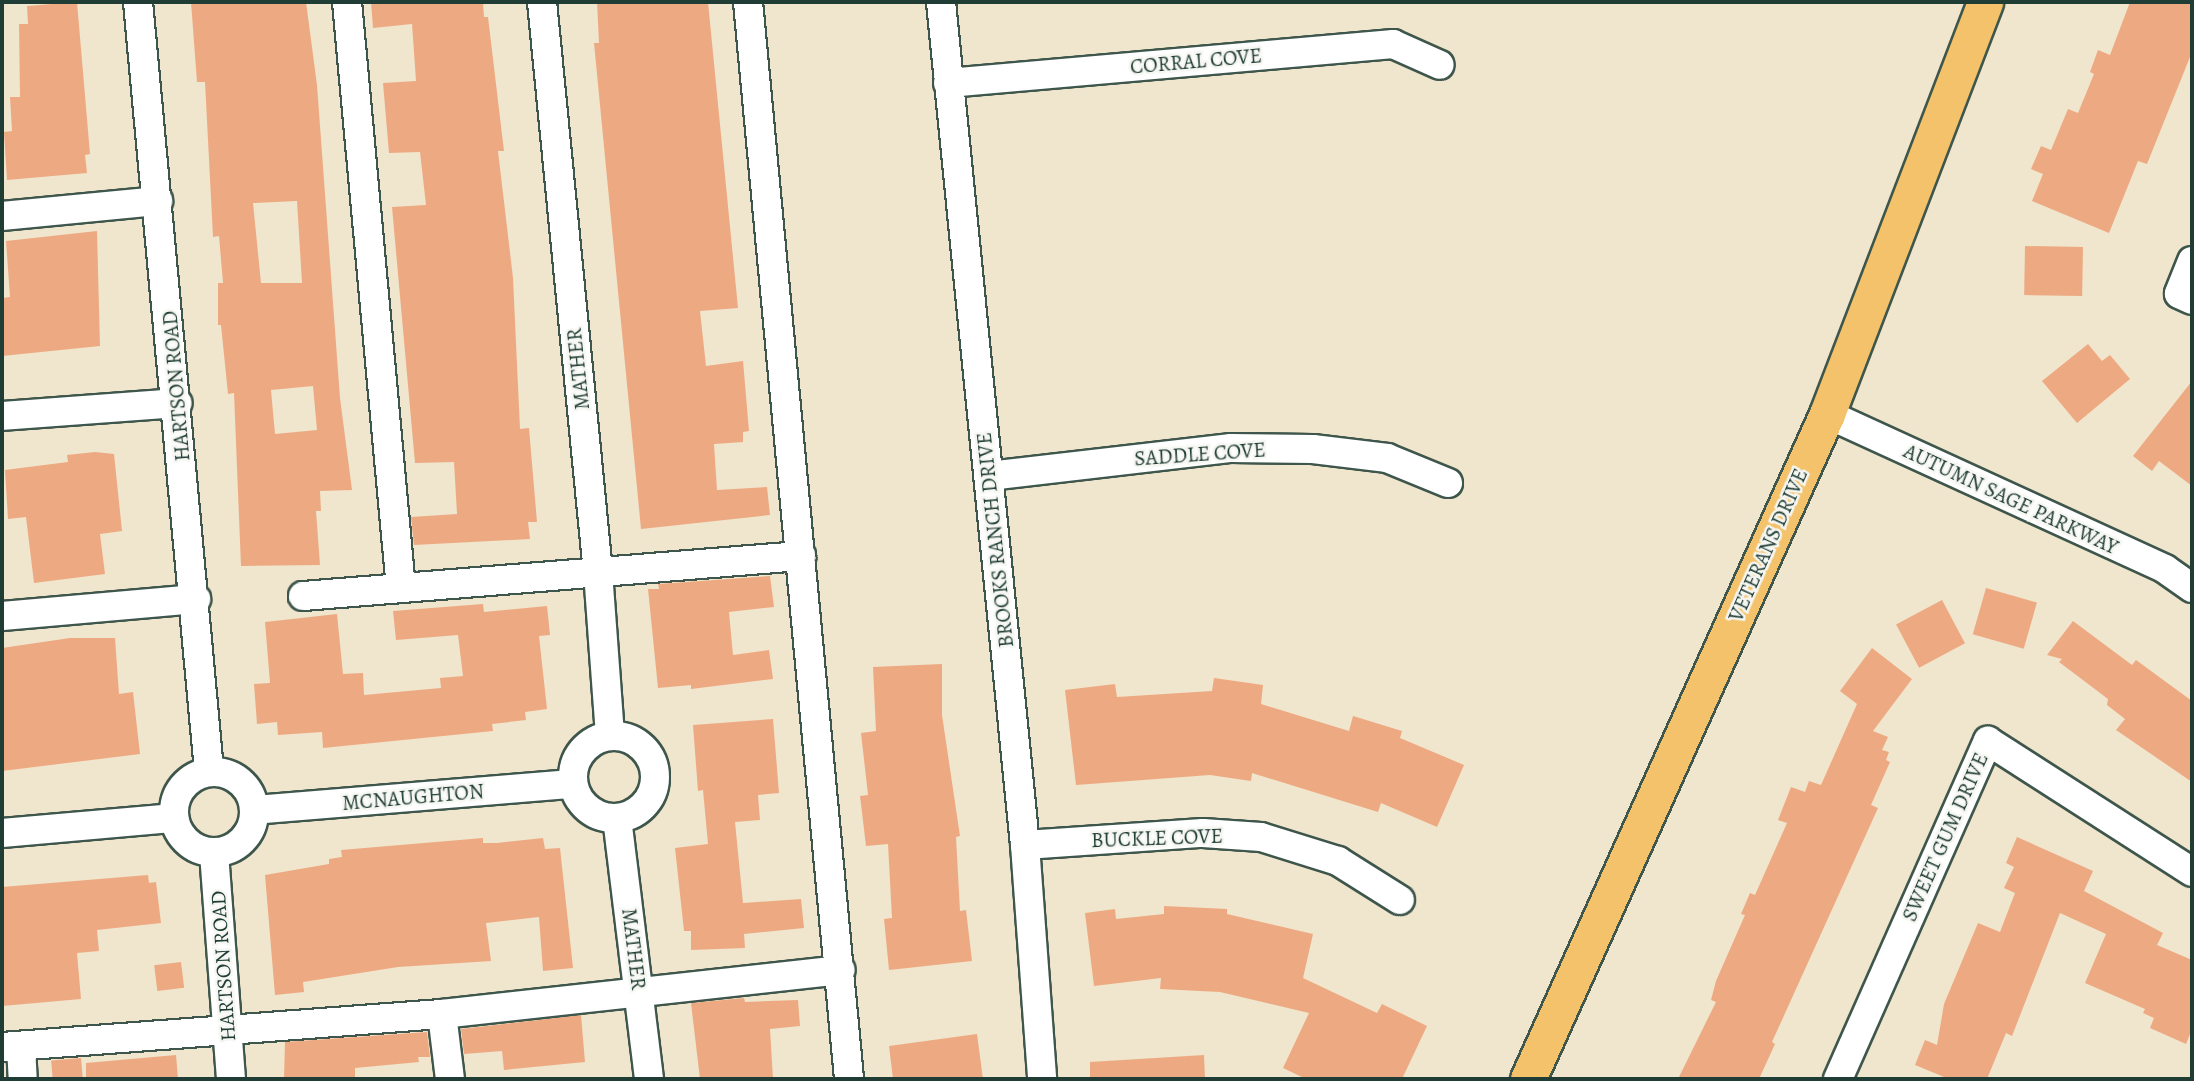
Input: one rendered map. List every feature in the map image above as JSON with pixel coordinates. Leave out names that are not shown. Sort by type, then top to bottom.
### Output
[{"type":"main road","name":"VETERANS DRIVE","points":[[1528,1079],[1827,414],[1985,2]]},
{"type":"street","name":"HARTSON ROAD","points":[[138,2],[178,403],[209,771]]},
{"type":"street","points":[[347,2],[401,588]]},
{"type":"street","name":"MATHER","points":[[541,2],[598,572],[610,736]]},
{"type":"street","points":[[748,2],[841,970],[849,1079]]},
{"type":"street","name":"BROOKS RANCH DRIVE","points":[[941,2],[1025,845],[1042,1079]]},
{"type":"street","name":"CORRAL COVE","points":[[948,83],[1393,44],[1440,65]]},
{"type":"street","points":[[2,216],[158,201]]},
{"type":"street","points":[[2192,261],[2179,294],[2192,300]]},
{"type":"street","points":[[2,415],[178,403]]},
{"type":"street","name":"AUTUMN SAGE PARKWAY","points":[[1827,414],[2165,569],[2192,588]]},
{"type":"street","name":"SADDLE COVE","points":[[989,475],[1231,448],[1313,449],[1387,458],[1448,483]]},
{"type":"street","points":[[303,596],[801,556]]},
{"type":"street","points":[[2,616],[195,600]]},
{"type":"street","points":[[610,736],[635,741],[656,771],[652,797],[642,807],[617,818],[592,813],[576,796],[573,784],[578,759],[592,744],[610,736]]},
{"type":"street","name":"SWEET GUM DRIVE","points":[[1838,1079],[1988,741],[2192,872]]},
{"type":"street","points":[[209,771],[234,776],[251,799],[254,810],[250,834],[229,850],[214,853],[198,850],[186,840],[174,818],[177,793],[187,780],[209,771]]},
{"type":"street","name":"MCNAUGHTON","points":[[254,810],[573,784]]},
{"type":"street","points":[[2,833],[174,818]]},
{"type":"street","name":"MATHER","points":[[617,818],[649,1079]]},
{"type":"street","name":"BUCKLE COVE","points":[[1025,845],[1203,833],[1261,837],[1338,861],[1400,900]]},
{"type":"street","name":"HARTSON ROAD","points":[[214,853],[231,1079]]},
{"type":"street","points":[[23,1079],[11,1047],[442,1014],[841,970]]},
{"type":"street","points":[[442,1014],[450,1079]]},
{"type":"building","points":[[77,2],[90,154],[85,155],[87,173],[7,180],[4,132],[12,131],[10,97],[20,97],[19,24],[28,24],[27,6]]},
{"type":"building","points":[[191,2],[306,2],[317,85],[340,398],[352,490],[320,491],[321,511],[316,511],[320,565],[241,566],[234,393],[228,394],[221,325],[218,325],[218,283],[223,283],[219,236],[213,237],[205,82],[197,82]],"holes":[[[297,201],[302,283],[261,283],[253,203]],[[313,386],[317,430],[275,434],[271,390]]]},
{"type":"building","points":[[371,2],[483,2],[484,17],[488,17],[504,151],[498,151],[513,278],[520,429],[529,428],[537,522],[528,522],[530,539],[414,545],[411,517],[457,514],[454,462],[415,463],[392,207],[426,205],[420,152],[389,153],[383,83],[416,81],[412,24],[373,28]]},
{"type":"building","points":[[597,2],[708,2],[738,308],[700,311],[706,366],[743,361],[749,431],[743,432],[743,442],[714,444],[717,490],[767,487],[770,515],[641,529],[594,43],[599,43]]},
{"type":"building","points":[[2130,2],[2192,2],[2192,52],[2147,164],[2138,161],[2109,233],[2032,201],[2043,174],[2031,169],[2041,146],[2051,150],[2068,109],[2078,113],[2094,74],[2090,72],[2098,50],[2110,55]]},
{"type":"building","points":[[97,231],[100,346],[2,356],[2,298],[10,297],[6,241]]},
{"type":"building","points":[[2025,246],[2083,247],[2082,296],[2024,295]]},
{"type":"building","points":[[2088,344],[2102,361],[2110,355],[2130,379],[2077,423],[2042,381]]},
{"type":"building","points":[[2192,381],[2192,486],[2159,461],[2152,471],[2133,456]]},
{"type":"building","points":[[95,452],[114,454],[122,531],[100,534],[105,574],[34,583],[26,517],[8,519],[5,470],[68,462],[67,455]]},
{"type":"building","points":[[770,576],[774,607],[729,612],[733,655],[769,650],[773,679],[691,689],[691,685],[658,688],[648,589],[659,589],[658,584]]},
{"type":"building","points":[[1986,588],[2037,603],[2024,649],[1973,634]]},
{"type":"building","points":[[1942,600],[1965,643],[1919,668],[1896,624]]},
{"type":"building","points":[[483,604],[484,612],[547,606],[550,635],[539,636],[547,709],[525,712],[526,720],[492,724],[493,731],[323,748],[322,732],[278,735],[277,722],[257,724],[254,684],[270,683],[265,622],[337,614],[343,674],[363,673],[364,695],[441,688],[440,678],[463,676],[458,635],[396,640],[393,611]]},
{"type":"building","points":[[2073,621],[2132,665],[2136,660],[2192,701],[2192,782],[2116,730],[2125,719],[2107,705],[2108,699],[2059,662],[2062,659],[2047,655]]},
{"type":"building","points":[[70,638],[115,638],[119,694],[133,692],[140,754],[2,771],[2,648]]},
{"type":"building","points":[[1872,648],[1912,679],[1873,731],[1888,737],[1882,750],[1889,752],[1886,760],[1890,762],[1871,805],[1878,808],[1772,1042],[1775,1044],[1759,1079],[1678,1079],[1716,1002],[1711,1000],[1716,981],[1745,915],[1741,914],[1750,893],[1755,895],[1787,823],[1778,820],[1791,787],[1805,792],[1809,781],[1821,785],[1857,704],[1840,691]]},
{"type":"building","points":[[942,664],[942,715],[960,836],[956,837],[960,911],[966,910],[972,961],[889,970],[884,919],[892,918],[888,844],[866,846],[860,796],[868,795],[861,733],[876,731],[873,667]]},
{"type":"building","points":[[1214,678],[1263,685],[1261,704],[1349,731],[1353,716],[1402,731],[1400,738],[1464,765],[1437,827],[1381,803],[1378,812],[1252,773],[1251,781],[1210,775],[1076,785],[1065,690],[1115,684],[1117,697],[1212,691]]},
{"type":"building","points":[[773,719],[779,793],[758,795],[760,820],[735,822],[743,903],[801,899],[804,928],[744,934],[745,948],[691,950],[691,931],[684,931],[675,848],[708,844],[703,790],[698,791],[693,725]]},
{"type":"building","points":[[2017,837],[2093,871],[2084,891],[2163,933],[2157,945],[2192,960],[2192,1029],[2186,1044],[2150,1028],[2154,1018],[2143,1013],[2145,1009],[2085,983],[2106,934],[2060,913],[2012,1036],[2006,1033],[1987,1079],[1949,1079],[1915,1065],[1925,1040],[1937,1045],[1944,1004],[1978,923],[2000,932],[2015,893],[2004,888],[2014,867],[2006,863]]},
{"type":"building","points":[[483,838],[483,843],[497,843],[543,838],[545,849],[560,848],[573,968],[543,971],[539,917],[486,923],[491,961],[398,967],[303,982],[304,992],[275,995],[265,875],[329,864],[329,859],[342,857],[341,850]]},
{"type":"building","points":[[148,875],[149,883],[156,882],[161,923],[97,930],[99,951],[77,953],[81,999],[2,1006],[2,887]]},
{"type":"building","points":[[1164,906],[1227,909],[1227,914],[1313,934],[1303,978],[1377,1013],[1382,1004],[1427,1026],[1402,1079],[1306,1079],[1283,1068],[1309,1013],[1220,992],[1160,989],[1161,978],[1094,986],[1085,913],[1115,909],[1116,919],[1164,914]]},
{"type":"building","points":[[181,962],[184,988],[157,991],[154,965]]},
{"type":"building","points":[[744,998],[745,1002],[798,1000],[800,1026],[770,1029],[773,1079],[700,1079],[691,1003]]},
{"type":"building","points":[[581,1015],[585,1062],[504,1070],[502,1051],[464,1054],[461,1029]]},
{"type":"building","points":[[427,1032],[430,1057],[418,1057],[419,1062],[355,1068],[355,1079],[284,1079],[285,1042]]},
{"type":"building","points":[[977,1034],[983,1079],[893,1079],[889,1046]]},
{"type":"building","points":[[176,1055],[178,1079],[86,1079],[86,1063]]},
{"type":"building","points":[[1204,1055],[1205,1079],[1090,1079],[1090,1062]]},
{"type":"building","points":[[81,1058],[83,1079],[53,1079],[51,1061]]}]
